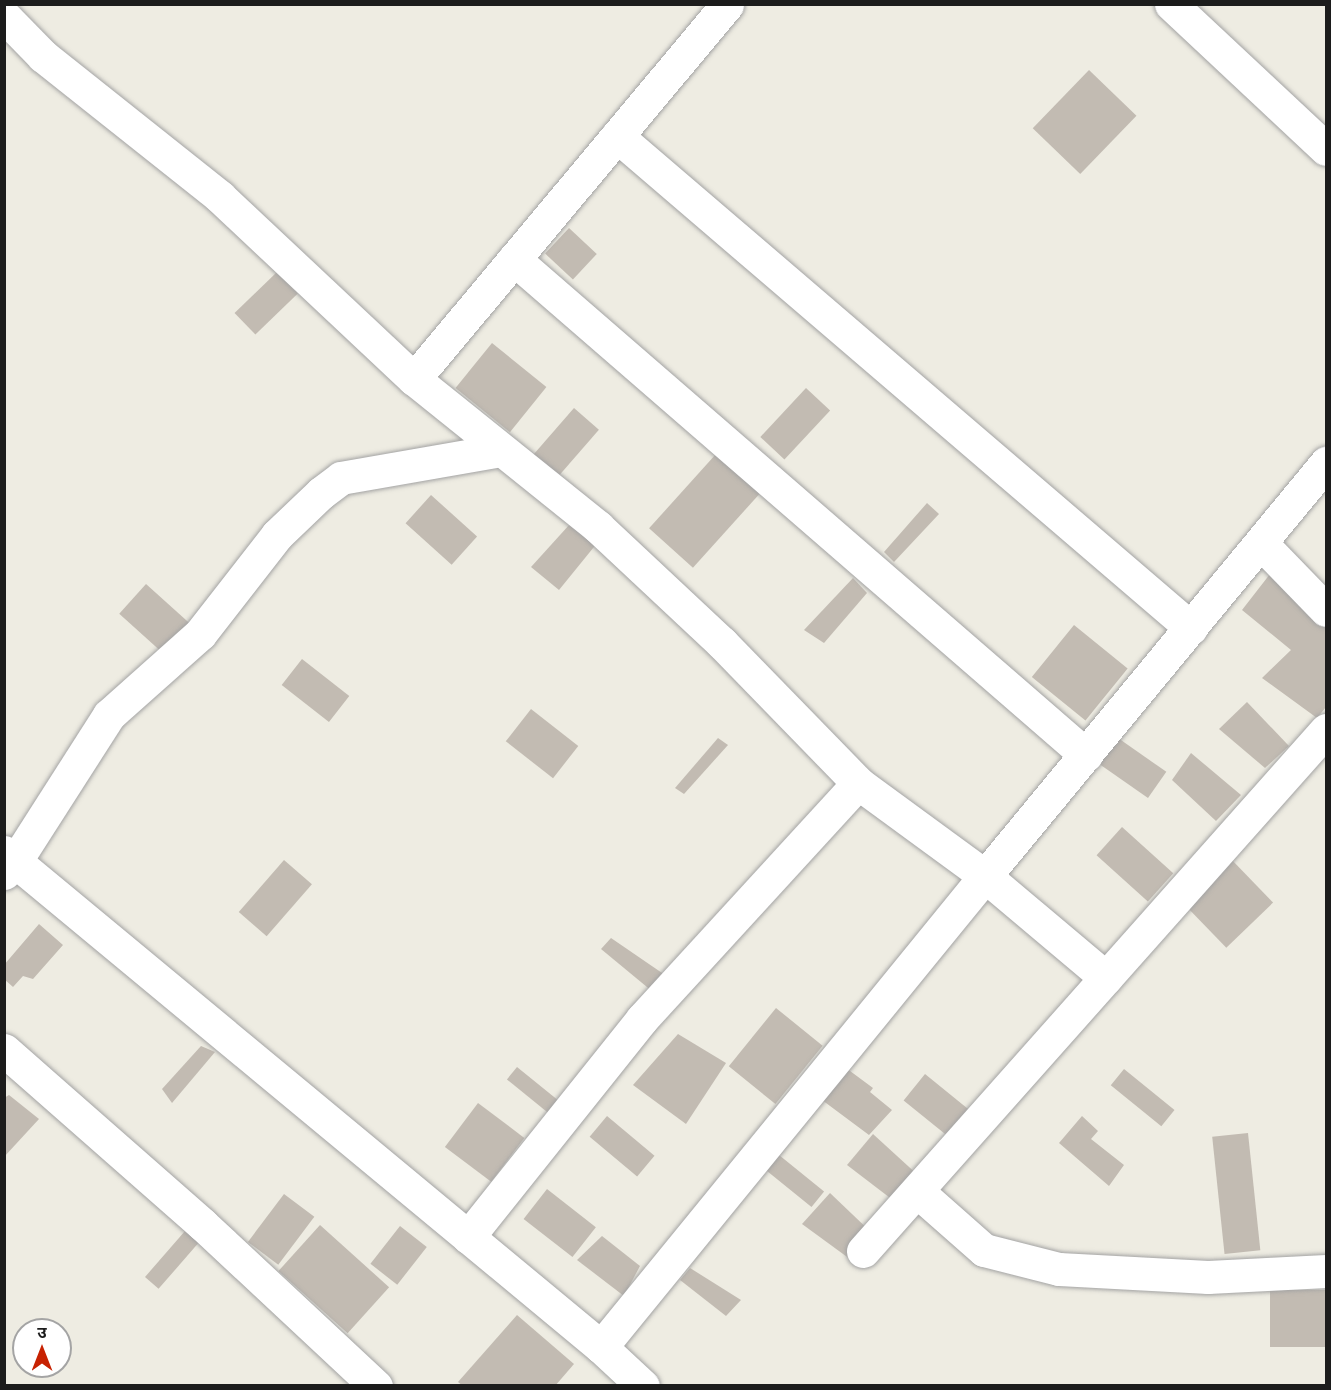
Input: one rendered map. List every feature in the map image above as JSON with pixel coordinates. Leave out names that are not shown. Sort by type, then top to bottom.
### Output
[{"type":"street","points":[[414,379],[727,4]]},
{"type":"street","points":[[1171,4],[1326,149]]},
{"type":"street","points":[[4,16],[43,56],[220,197],[414,379],[598,527],[722,643],[858,783],[985,876],[1106,978]]},
{"type":"street","points":[[617,136],[1191,628]]},
{"type":"street","points":[[514,259],[1086,754]]},
{"type":"street","points":[[501,450],[341,478],[321,493],[277,535],[200,634],[109,715],[8,862],[468,1237],[601,1347],[643,1386]]},
{"type":"street","points":[[601,1347],[1326,463]]},
{"type":"street","points":[[1261,543],[1326,610]]},
{"type":"street","points":[[863,1251],[1326,730]]},
{"type":"street","points":[[468,1237],[642,1019],[858,783]]},
{"type":"street","points":[[4,1050],[202,1224],[376,1386]]},
{"type":"street","points":[[917,1191],[984,1250],[1059,1269],[1208,1277],[1326,1271]]},
{"type":"building","points":[[1089,70],[1136,116],[1080,174],[1033,128]]},
{"type":"building","points":[[569,228],[597,254],[573,280],[545,254]]},
{"type":"building","points":[[277,272],[298,294],[255,335],[235,313]]},
{"type":"building","points":[[492,343],[546,387],[510,432],[455,388]]},
{"type":"building","points":[[806,388],[830,411],[784,460],[760,437]]},
{"type":"building","points":[[574,408],[599,430],[557,478],[532,456]]},
{"type":"building","points":[[716,454],[760,493],[693,568],[649,528]]},
{"type":"building","points":[[431,495],[477,536],[452,565],[406,523]]},
{"type":"building","points":[[927,503],[939,514],[894,562],[884,552]]},
{"type":"building","points":[[570,524],[598,542],[559,590],[531,567]]},
{"type":"building","points":[[1270,574],[1326,628],[1326,707],[1317,718],[1262,678],[1291,650],[1242,610]]},
{"type":"building","points":[[853,578],[867,593],[824,643],[804,630]]},
{"type":"building","points":[[146,584],[190,623],[163,653],[119,614]]},
{"type":"building","points":[[1074,625],[1128,668],[1085,720],[1032,677]]},
{"type":"building","points":[[302,659],[349,696],[329,722],[282,685]]},
{"type":"building","points":[[1247,702],[1289,746],[1265,768],[1219,729]]},
{"type":"building","points":[[531,709],[578,746],[553,778],[506,741]]},
{"type":"building","points":[[718,738],[728,745],[684,794],[675,788]]},
{"type":"building","points":[[1118,738],[1166,772],[1148,798],[1100,764]]},
{"type":"building","points":[[1191,753],[1241,795],[1216,821],[1172,780]]},
{"type":"building","points":[[1122,827],[1173,873],[1148,901],[1097,855]]},
{"type":"building","points":[[1230,858],[1273,903],[1226,948],[1183,903]]},
{"type":"building","points":[[284,860],[312,884],[267,936],[239,912]]},
{"type":"building","points":[[39,924],[63,945],[33,979],[23,976],[13,987],[4,979],[4,965]]},
{"type":"building","points":[[611,938],[665,975],[653,992],[601,949]]},
{"type":"building","points":[[776,1008],[823,1046],[775,1104],[729,1066]]},
{"type":"building","points":[[678,1034],[726,1063],[686,1124],[633,1085]]},
{"type":"building","points":[[201,1046],[215,1052],[172,1103],[162,1089]]},
{"type":"building","points":[[517,1067],[562,1104],[552,1116],[507,1079]]},
{"type":"building","points":[[846,1068],[873,1088],[870,1092],[892,1110],[869,1135],[822,1100]]},
{"type":"building","points":[[1124,1069],[1175,1110],[1161,1126],[1111,1085]]},
{"type":"building","points":[[925,1074],[974,1114],[953,1140],[904,1100]]},
{"type":"building","points":[[9,1095],[39,1119],[4,1157],[4,1098]]},
{"type":"building","points":[[478,1103],[524,1138],[491,1182],[445,1147]]},
{"type":"building","points":[[607,1116],[654,1156],[637,1177],[590,1137]]},
{"type":"building","points":[[1082,1116],[1098,1131],[1091,1139],[1124,1165],[1109,1186],[1059,1143]]},
{"type":"building","points":[[1248,1133],[1260,1250],[1225,1254],[1212,1137]]},
{"type":"building","points":[[873,1134],[920,1177],[898,1204],[847,1165]]},
{"type":"building","points":[[779,1155],[824,1192],[811,1207],[766,1171]]},
{"type":"building","points":[[547,1189],[596,1227],[572,1257],[524,1219]]},
{"type":"building","points":[[830,1193],[874,1235],[854,1262],[802,1224]]},
{"type":"building","points":[[284,1194],[314,1217],[278,1265],[248,1242]]},
{"type":"building","points":[[320,1225],[389,1287],[348,1333],[279,1271]]},
{"type":"building","points":[[400,1226],[427,1247],[397,1285],[370,1264]]},
{"type":"building","points":[[185,1231],[199,1243],[159,1289],[145,1277]]},
{"type":"building","points":[[602,1236],[640,1266],[624,1296],[577,1260]]},
{"type":"building","points":[[690,1268],[741,1300],[726,1316],[680,1280]]},
{"type":"building","points":[[1270,1290],[1326,1290],[1326,1347],[1270,1347]]},
{"type":"building","points":[[517,1315],[574,1364],[555,1386],[463,1386],[458,1382]]}]
